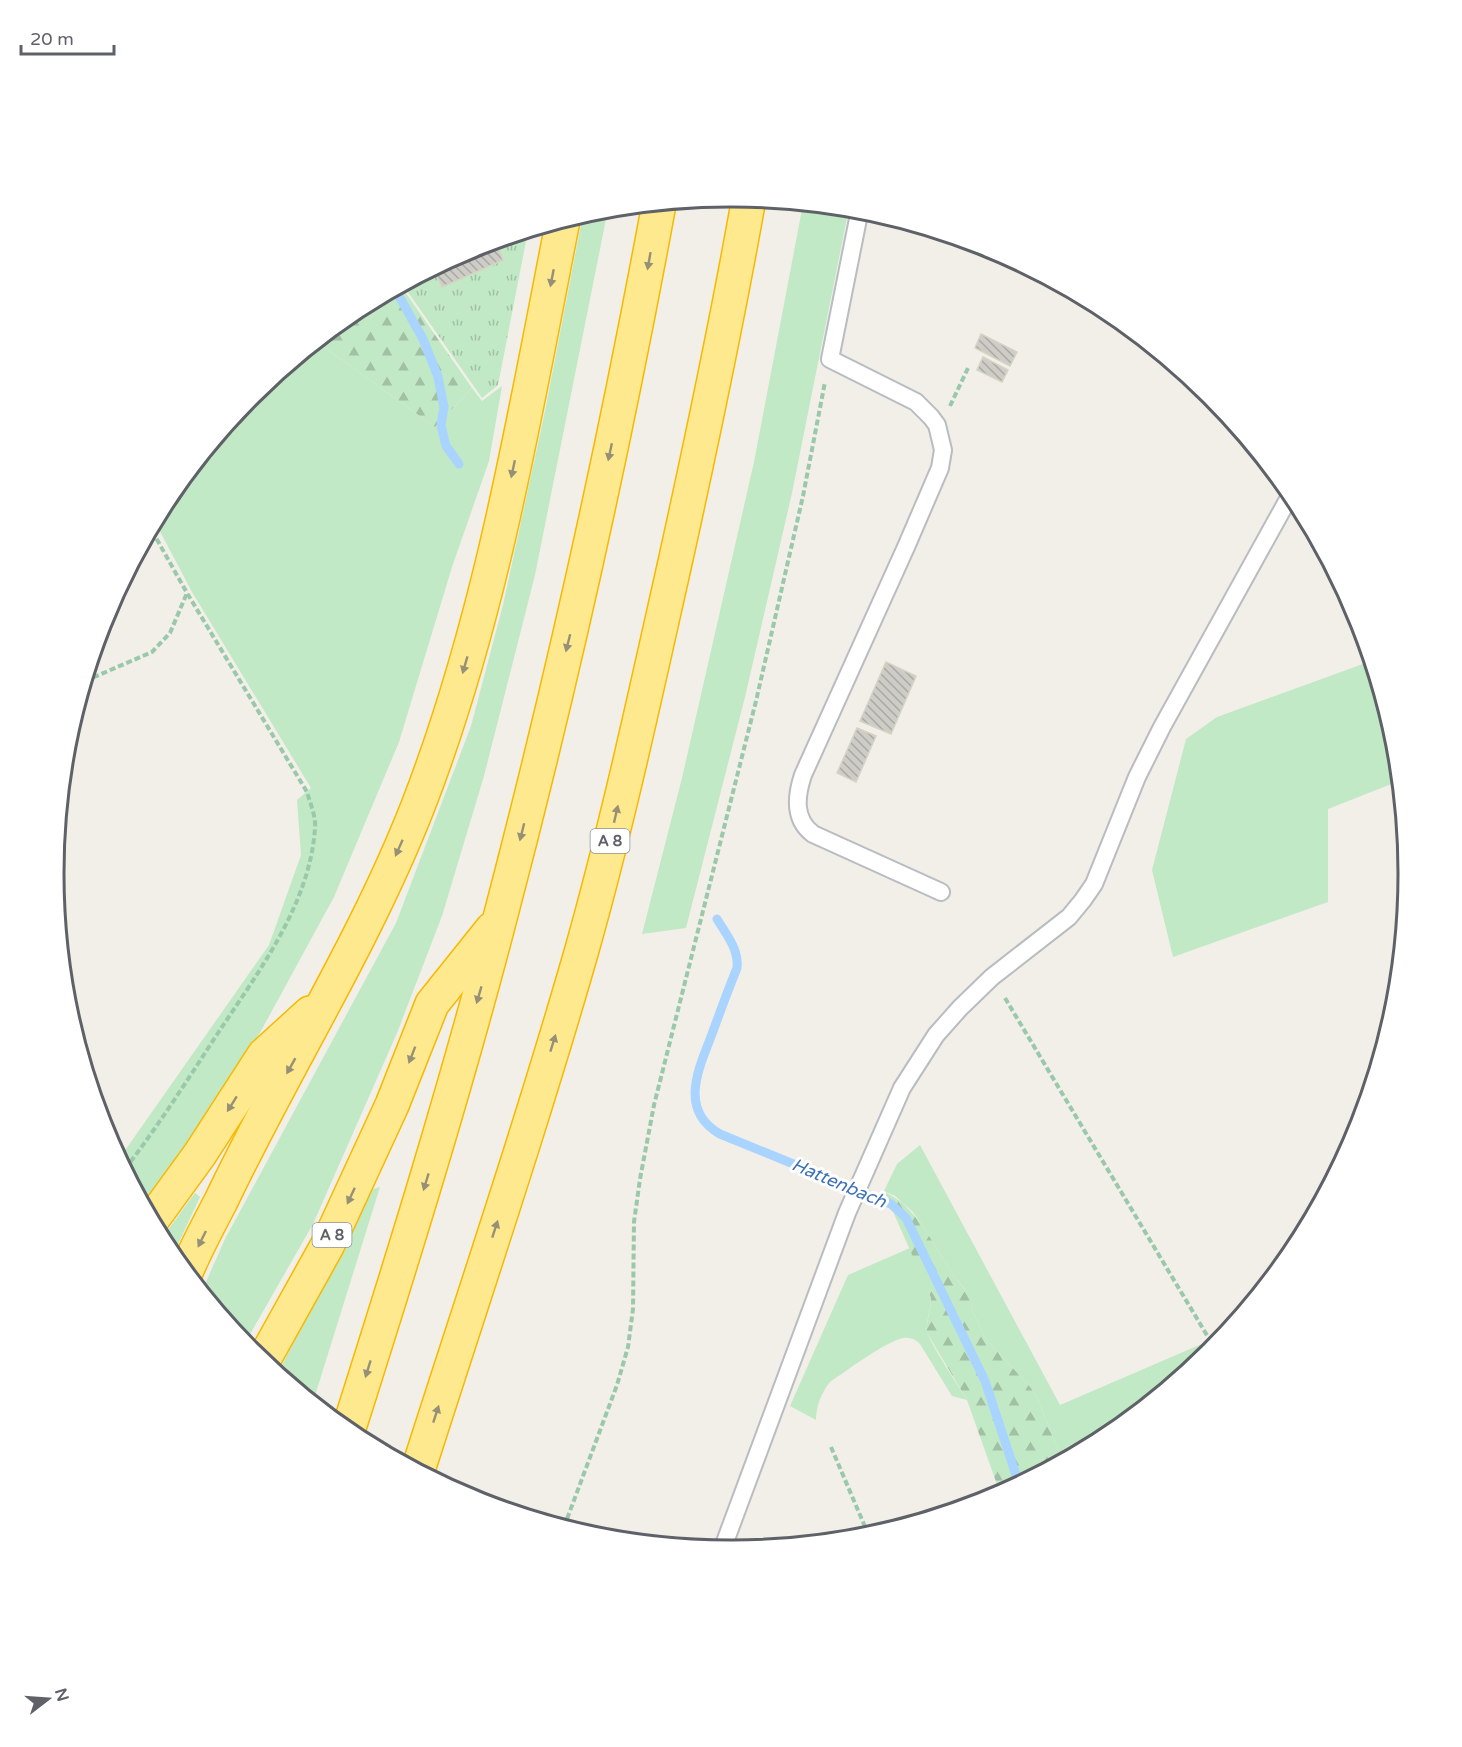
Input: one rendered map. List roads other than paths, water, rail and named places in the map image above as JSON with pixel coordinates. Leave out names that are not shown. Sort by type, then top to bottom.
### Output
[{"type":"highway","name":"A 8","points":[[420,1463],[512,1177],[577,964],[612,832],[653,661],[701,443],[747,207]]},
{"type":"highway","name":"A 8","points":[[351,1421],[431,1164],[500,918],[574,618],[633,346],[658,211]]},
{"type":"highway","points":[[190,1263],[239,1163],[329,996],[374,906],[417,807],[452,711],[481,609],[508,492],[561,229]]},
{"type":"highway","name":"A 8","points":[[268,1352],[331,1237],[392,1105],[432,1004],[500,918]]},
{"type":"highway","points":[[157,1213],[200,1154],[264,1055],[329,996]]},
{"type":"lane","points":[[858,219],[830,359],[916,402],[937,425],[943,450],[940,468],[804,775],[798,793],[798,809],[803,824],[813,834],[941,892]]},
{"type":"lane","points":[[726,1540],[847,1213],[887,1117],[919,1059],[936,1035],[992,977],[1069,917],[1094,884],[1137,777],[1162,727],[1286,504]]},
{"type":"waterway","name":"Hattenbach","points":[[399,296],[423,339],[438,377],[444,407],[441,425],[446,446],[459,464]]},
{"type":"waterway","name":"Hattenbach","points":[[717,919],[734,948],[737,968],[698,1074],[695,1088],[699,1113],[707,1124],[720,1134],[891,1204],[906,1218],[985,1381],[1016,1475]]}]
